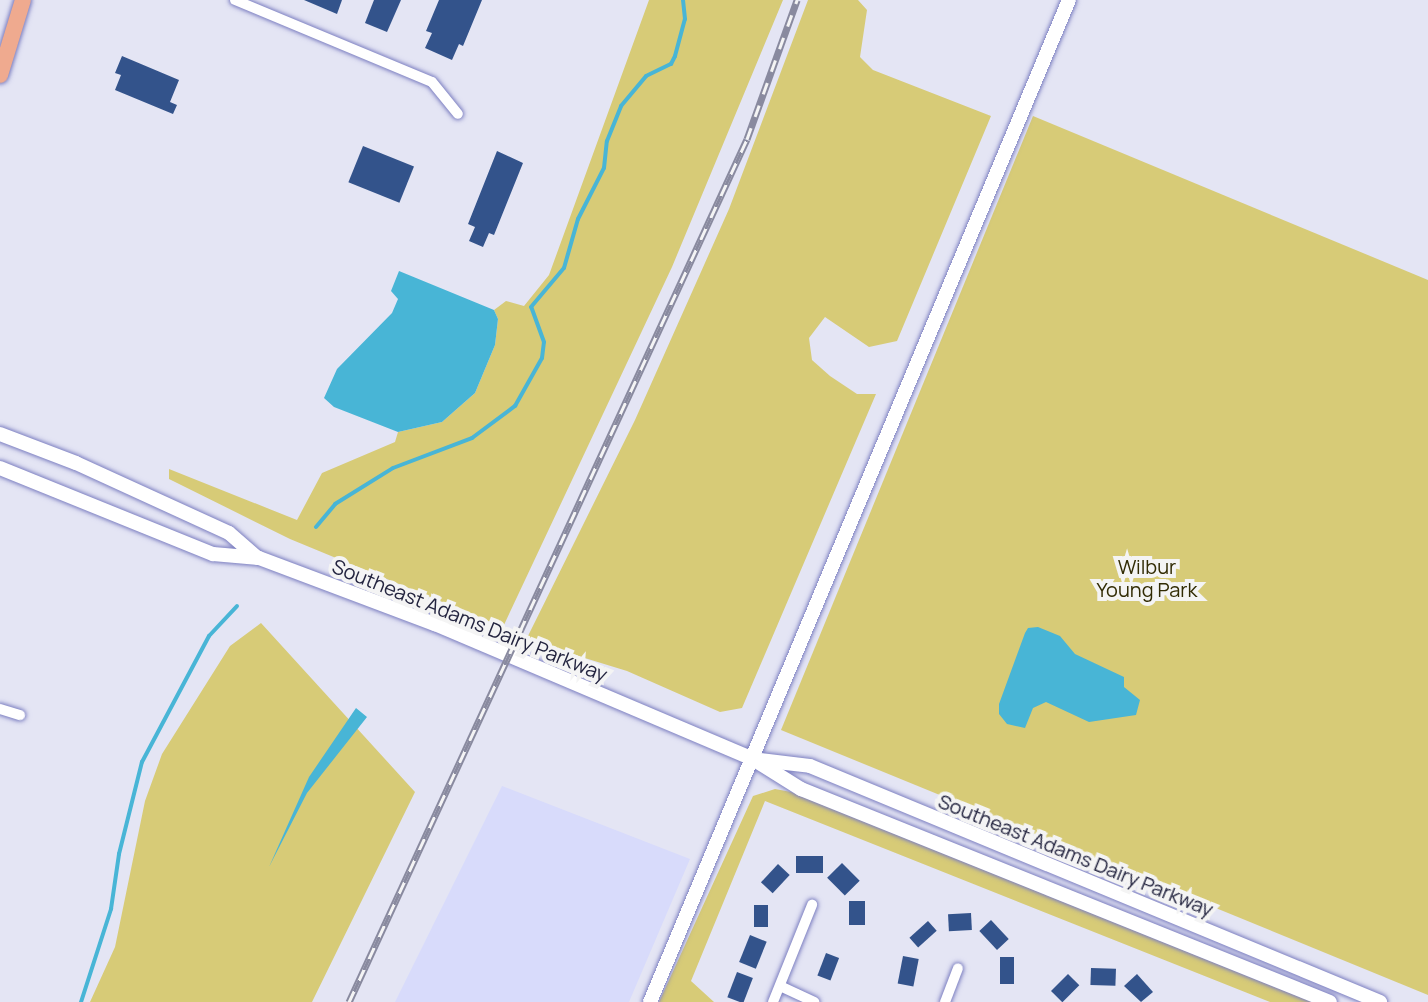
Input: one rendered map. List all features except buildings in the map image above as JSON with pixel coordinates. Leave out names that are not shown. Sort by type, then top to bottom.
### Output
[{"type":"main road","points":[[0,75],[23,0]]},
{"type":"main road","points":[[650,1002],[1069,0]]},
{"type":"main road","name":"Southeast Adams Dairy Parkway","points":[[0,434],[76,463],[229,533],[259,558]]},
{"type":"main road","name":"Southeast Adams Dairy Parkway","points":[[0,468],[213,554],[259,558],[435,624],[753,759],[801,789],[1330,1002]]},
{"type":"main road","name":"Southeast Adams Dairy Parkway","points":[[753,759],[810,766],[1380,1002]]},
{"type":"street","points":[[235,0],[432,82],[458,114]]},
{"type":"street","points":[[0,709],[20,715]]},
{"type":"street","points":[[773,1002],[812,905]]},
{"type":"street","points":[[945,1002],[958,968]]},
{"type":"street","points":[[780,986],[814,1002]]},
{"type":"shaded area","points":[[502,786],[690,859],[629,1002],[395,1002]]},
{"type":"green space","points":[[649,0],[783,0],[672,267],[503,627],[290,539],[169,479],[169,469],[297,520],[322,473],[395,442],[398,432],[442,422],[475,393],[495,345],[498,319],[494,310],[506,301],[524,306],[549,275]]},
{"type":"green space","points":[[808,0],[858,0],[867,10],[860,57],[873,70],[991,116],[897,341],[869,347],[825,317],[809,338],[812,360],[830,376],[857,394],[876,394],[742,708],[720,712],[627,671],[526,640],[635,420],[729,209]]},
{"type":"green space","name":"Wilbur Young Park","points":[[1033,116],[1428,280],[1428,995],[781,730]]},
{"type":"green space","points":[[261,623],[415,792],[312,1002],[90,1002],[115,947],[145,801],[162,754],[230,646]]},
{"type":"green space","points":[[775,789],[791,792],[1312,1002],[1270,1002],[765,801],[691,981],[714,1002],[659,1002],[753,796]]},
{"type":"water","points":[[399,271],[494,310],[498,319],[495,345],[475,393],[442,422],[398,432],[334,407],[324,398],[337,369],[392,313],[398,299],[391,291]]},
{"type":"water","points":[[1038,627],[1060,636],[1075,654],[1124,677],[1124,687],[1140,700],[1136,715],[1089,722],[1046,702],[1033,708],[1025,728],[1007,724],[999,714],[999,704],[1025,633],[1028,628]]},
{"type":"water","points":[[356,708],[367,717],[307,793],[269,867],[309,777]]},
{"type":"waterway","points":[[316,527],[335,504],[393,468],[472,438],[515,406],[542,358],[544,342],[531,307],[564,268],[578,219],[604,168],[607,141],[621,106],[646,76],[671,64],[675,56],[685,19],[683,0]]},
{"type":"waterway","points":[[81,1002],[111,909],[119,854],[142,762],[209,636],[237,606]]},
{"type":"railway","points":[[349,1002],[747,139],[797,0]]}]
